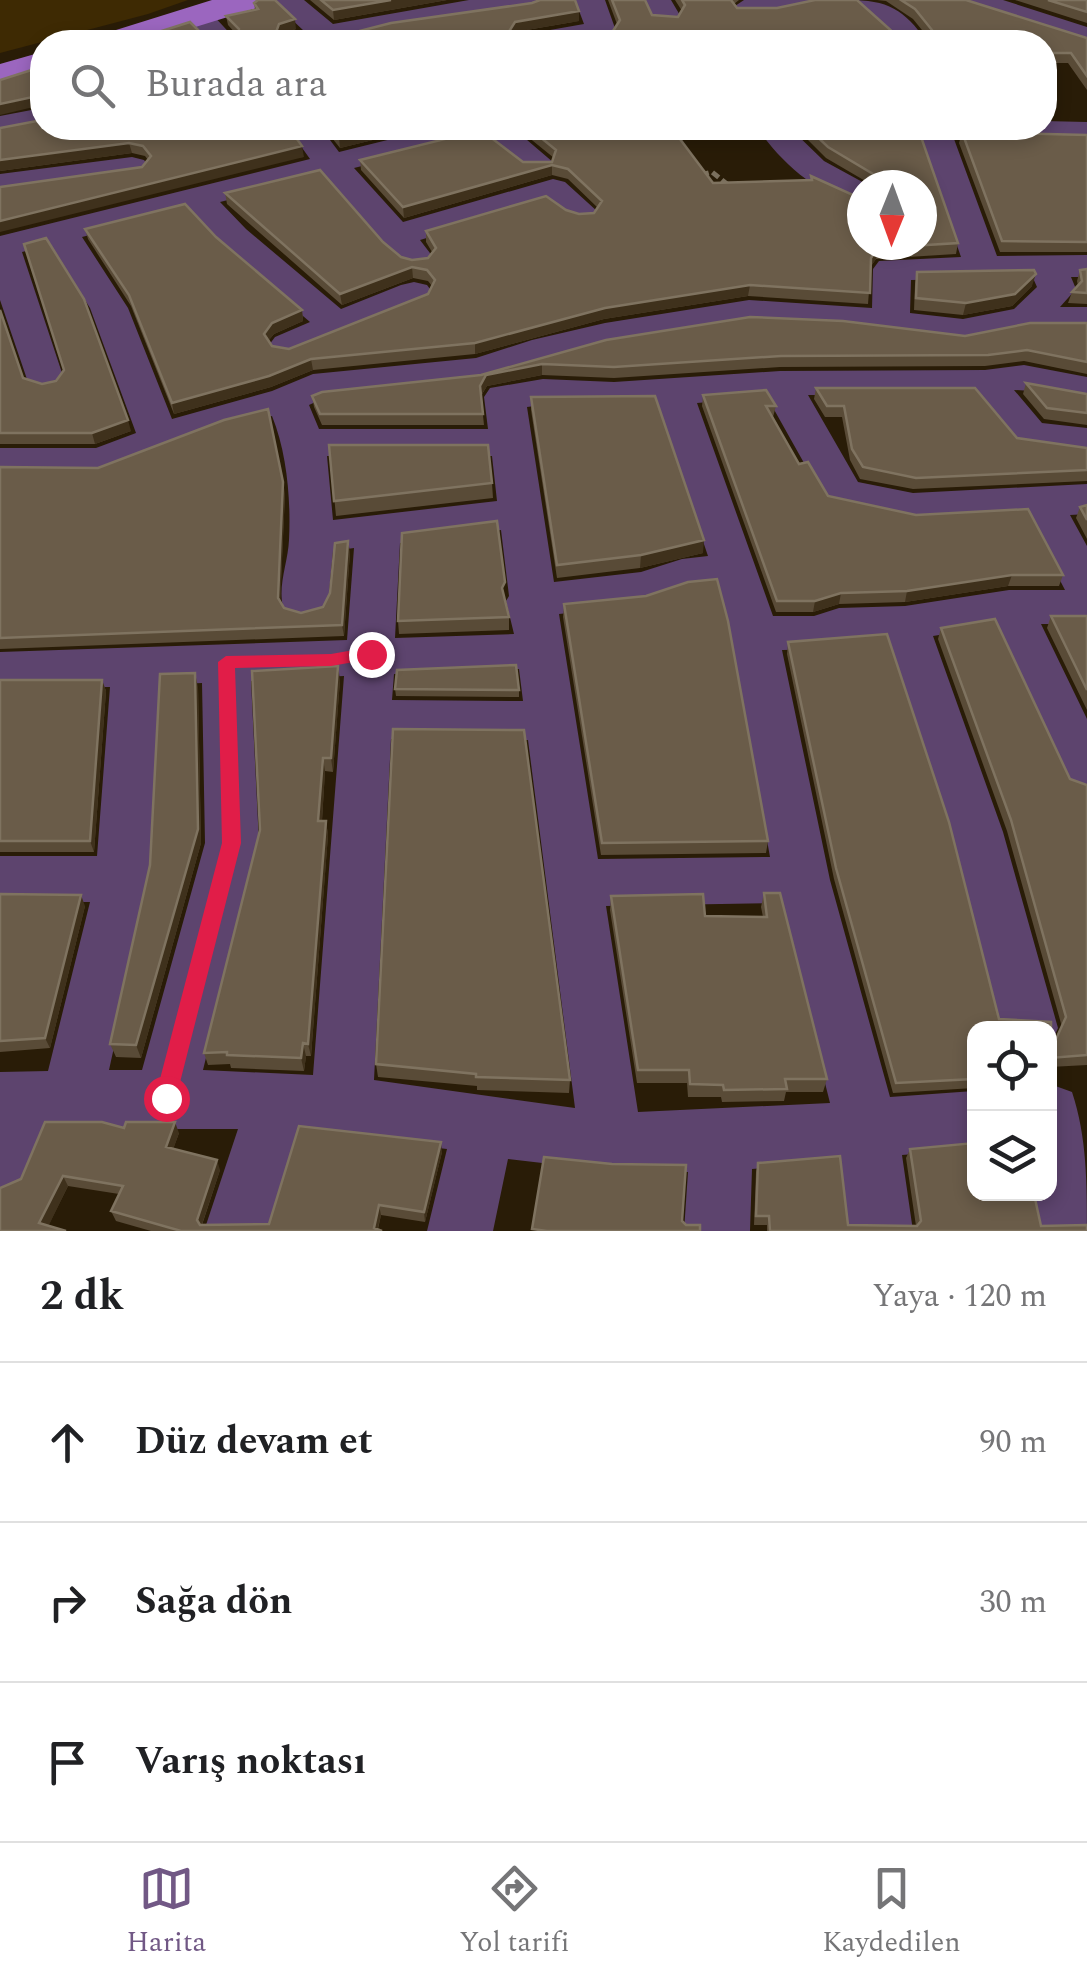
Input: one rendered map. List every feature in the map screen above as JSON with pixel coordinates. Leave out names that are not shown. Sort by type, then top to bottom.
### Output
[{"type":"main road","points":[[120,30],[248,0]]},
{"type":"main road","points":[[144,30],[203,8]]},
{"type":"main road","points":[[0,64],[30,55]]},
{"type":"main road","points":[[0,76],[30,67]]},
{"type":"street","points":[[286,0],[308,30]]},
{"type":"street","points":[[352,30],[481,3],[531,0]]},
{"type":"street","points":[[589,30],[590,0]]},
{"type":"street","points":[[747,8],[804,0]]},
{"type":"street","points":[[864,0],[902,30]]},
{"type":"street","points":[[974,0],[1087,37]]},
{"type":"street","points":[[203,8],[215,30]]},
{"type":"street","points":[[0,126],[30,120]]},
{"type":"street","points":[[1057,131],[1087,132]]},
{"type":"street","points":[[312,140],[407,263]]},
{"type":"street","points":[[44,380],[1,246],[206,196],[328,162],[390,140]]},
{"type":"street","points":[[508,140],[537,163]]},
{"type":"street","points":[[782,140],[817,171],[847,186]]},
{"type":"street","points":[[931,140],[958,194],[982,265]]},
{"type":"street","points":[[196,156],[206,196],[232,237],[336,325]]},
{"type":"street","points":[[0,184],[132,167]]},
{"type":"street","points":[[289,345],[336,325],[407,263],[552,189],[580,212]]},
{"type":"street","points":[[937,195],[958,194]]},
{"type":"street","points":[[61,234],[109,308],[160,441]]},
{"type":"street","points":[[1027,318],[1057,288],[1047,266]]},
{"type":"street","points":[[891,324],[892,269],[1087,266]]},
{"type":"street","points":[[0,462],[100,462],[210,419],[286,400],[312,387],[481,370],[546,348],[605,335],[749,312],[841,316],[963,331],[1027,318],[1087,319]]},
{"type":"street","points":[[611,1141],[504,397],[543,392],[614,395],[780,383],[984,382],[1010,376],[1039,376],[1087,390]]},
{"type":"street","points":[[984,382],[1029,436],[1087,442]]},
{"type":"street","points":[[780,383],[844,494],[913,508],[1087,499]]},
{"type":"street","points":[[673,392],[736,570],[754,633],[802,880],[868,1126],[880,1231]]},
{"type":"street","points":[[286,400],[304,442],[312,538],[304,604]]},
{"type":"street","points":[[304,442],[510,442]]},
{"type":"street","points":[[1040,502],[1087,588]]},
{"type":"street","points":[[312,538],[378,532],[450,518],[521,513]]},
{"type":"street","points":[[342,1106],[378,532]]},
{"type":"street","points":[[0,670],[136,670],[226,662],[331,660],[534,626],[682,576],[736,570]]},
{"type":"street","points":[[754,633],[817,632],[839,625],[905,623],[1009,607],[1087,608]]},
{"type":"street","points":[[1009,607],[1087,774]]},
{"type":"street","points":[[905,623],[976,832],[1026,1021]]},
{"type":"street","points":[[166,1098],[232,843],[226,662]]},
{"type":"street","points":[[0,1166],[33,1101],[123,879],[136,670]]},
{"type":"street","points":[[368,719],[548,721]]},
{"type":"street","points":[[0,879],[123,879]]},
{"type":"street","points":[[576,882],[802,880]]},
{"type":"street","points":[[33,1101],[166,1098],[342,1106],[484,1128],[611,1141],[721,1143],[868,1126],[967,1120]]},
{"type":"street","points":[[237,1231],[277,1103]]},
{"type":"street","points":[[1057,1114],[1087,1112]]},
{"type":"street","points":[[460,1231],[484,1128]]},
{"type":"street","points":[[718,1231],[721,1143]]},
{"type":"street","points":[[1057,1157],[1069,1231]]},
{"type":"path","points":[[686,179],[712,172],[733,188]]},
{"type":"shaded area","points":[[0,0],[188,0],[87,30],[30,30],[30,45],[0,53]]},
{"type":"building","points":[[275,0],[295,19],[279,24],[277,30],[239,30],[226,16],[258,9],[254,3]]},
{"type":"building","points":[[321,0],[391,0],[333,10]]},
{"type":"building","points":[[540,0],[575,0],[579,11],[515,22],[510,30],[364,30]]},
{"type":"building","points":[[612,0],[645,0],[652,15],[678,17],[685,5],[682,0],[731,0],[737,8],[777,8],[815,0],[857,0],[890,30],[614,30],[620,20]]},
{"type":"building","points":[[901,0],[966,0],[1087,38],[1087,76],[1071,53],[1057,53],[1057,30],[932,30],[915,9]]},
{"type":"building","points":[[1048,0],[1087,0],[1087,12]]},
{"type":"building","points":[[190,22],[198,30],[165,30]]},
{"type":"building","points":[[30,70],[30,98],[0,104],[0,80]]},
{"type":"building","points":[[30,122],[30,140],[298,140],[302,146],[0,221],[0,187],[142,167],[151,156],[143,146],[129,143],[0,160],[0,128]]},
{"type":"building","points":[[1057,134],[1087,135],[1087,242],[1002,241],[965,140],[1057,140]]},
{"type":"building","points":[[441,140],[494,140],[523,162],[552,162],[556,150],[544,140],[681,140],[713,183],[812,180],[811,176],[847,192],[847,260],[871,260],[870,293],[750,285],[605,308],[475,343],[311,359],[269,376],[172,403],[129,295],[85,229],[185,204],[216,237],[302,310],[272,323],[264,334],[272,346],[289,349],[428,294],[435,280],[427,270],[412,267],[340,294],[225,193],[320,170],[383,242],[401,257],[412,260],[428,258],[436,248],[426,231],[546,196],[579,214],[594,213],[602,201],[568,169],[552,165],[403,207],[360,160]]},
{"type":"building","points":[[821,140],[922,140],[933,170],[866,170]]},
{"type":"building","points":[[937,183],[958,243],[937,244]]},
{"type":"building","points":[[46,238],[84,299],[128,420],[92,433],[0,433],[0,310],[23,378],[42,384],[56,381],[64,370],[24,244]]},
{"type":"building","points":[[1087,269],[1087,293],[1072,292],[1082,281],[1080,270]]},
{"type":"building","points":[[1034,270],[1036,274],[1015,294],[966,303],[916,298],[917,272]]},
{"type":"building","points":[[750,317],[843,321],[965,336],[1030,323],[1087,323],[1087,362],[1027,350],[988,355],[781,356],[614,367],[542,364],[486,375],[480,386],[483,414],[320,414],[312,396],[481,375],[606,340]]},
{"type":"building","points":[[1026,383],[1087,394],[1087,413],[1047,408]]},
{"type":"building","points":[[816,388],[975,388],[1017,438],[1087,448],[1087,470],[916,478],[863,467],[852,449],[844,406],[827,406]]},
{"type":"building","points":[[766,390],[776,406],[766,406],[799,464],[808,462],[828,496],[916,515],[1028,509],[1063,575],[1012,575],[907,591],[841,593],[815,601],[777,601],[703,395]]},
{"type":"building","points":[[655,396],[704,540],[641,555],[557,565],[531,397]]},
{"type":"building","points":[[268,409],[283,482],[278,598],[284,608],[301,613],[323,607],[330,593],[335,543],[348,541],[342,625],[0,638],[0,467],[98,468],[224,420]]},
{"type":"building","points":[[329,445],[488,445],[492,483],[334,501]]},
{"type":"building","points":[[497,521],[505,582],[502,588],[509,617],[398,621],[402,533]]},
{"type":"building","points":[[717,579],[768,841],[602,843],[564,604],[646,596],[688,582]]},
{"type":"building","points":[[1051,616],[1087,616],[1087,690]]},
{"type":"building","points":[[995,619],[1070,779],[1087,785],[1087,1055],[1057,1057],[1057,1037],[1066,1017],[1011,820],[941,628]]},
{"type":"building","points":[[887,634],[949,822],[999,1019],[1034,1021],[967,1021],[967,1079],[896,1083],[836,868],[788,642]]},
{"type":"building","points":[[516,665],[519,690],[395,689],[397,670]]},
{"type":"building","points":[[338,666],[331,758],[323,758],[318,821],[326,821],[308,1044],[303,1043],[301,1058],[204,1053],[260,830],[252,671]]},
{"type":"building","points":[[195,673],[198,829],[136,1045],[110,1044],[150,865],[160,674]]},
{"type":"building","points":[[0,680],[102,680],[90,841],[0,841]]},
{"type":"building","points":[[393,729],[524,730],[570,1080],[476,1077],[376,1064]]},
{"type":"building","points":[[764,893],[780,893],[827,1079],[785,1079],[787,1089],[724,1090],[723,1085],[690,1084],[689,1070],[638,1070],[611,896],[703,894],[705,916],[767,917]]},
{"type":"building","points":[[0,894],[81,895],[45,1038],[0,1041]]},
{"type":"building","points":[[45,1122],[102,1122],[124,1128],[126,1122],[175,1122],[166,1147],[217,1160],[197,1220],[200,1225],[269,1224],[299,1126],[441,1142],[424,1212],[379,1205],[374,1228],[382,1231],[181,1231],[111,1211],[123,1186],[63,1176],[39,1223],[66,1231],[0,1231],[0,1188],[21,1179]]},
{"type":"building","points":[[967,1144],[967,1201],[1036,1201],[1041,1226],[1087,1225],[1087,1231],[770,1231],[769,1216],[756,1216],[758,1163],[840,1156],[848,1225],[917,1226],[921,1221],[910,1149]]},
{"type":"building","points":[[544,1157],[612,1164],[686,1165],[682,1221],[686,1225],[700,1225],[700,1231],[532,1229]]},
{"type":"route","points":[[166,1098],[232,843],[226,662],[331,660],[371,654]]}]
